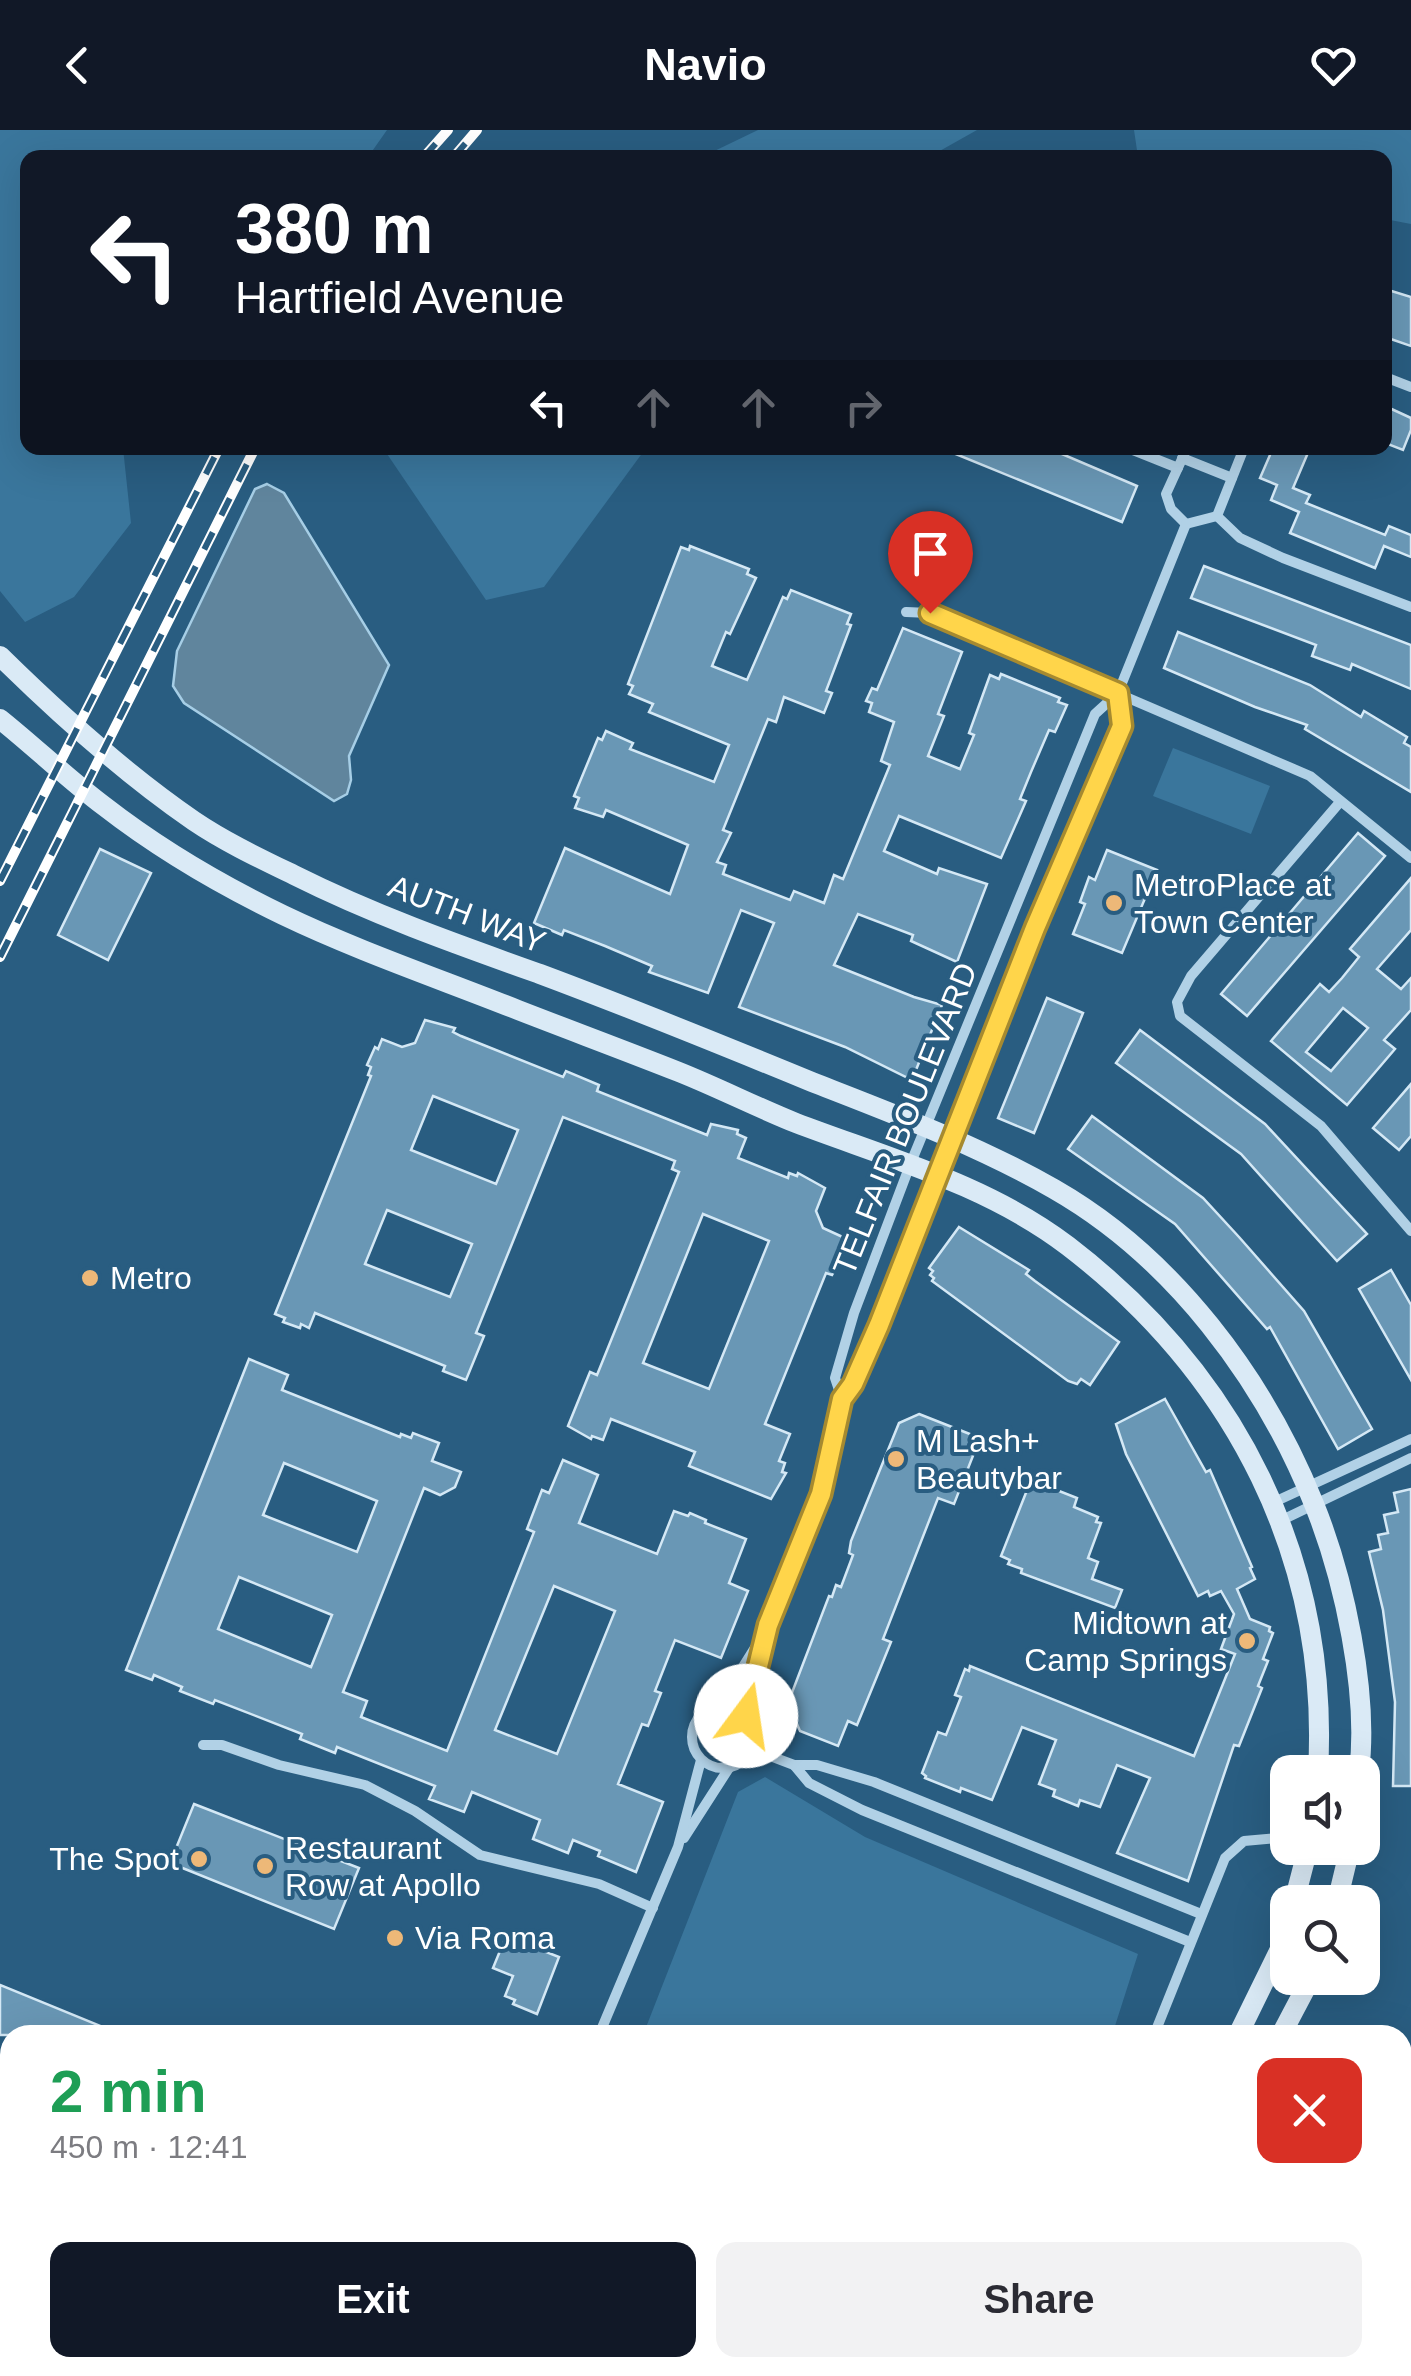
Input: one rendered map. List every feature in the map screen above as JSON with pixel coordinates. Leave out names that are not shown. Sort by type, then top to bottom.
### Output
[{"type":"street","points":[[1217,516],[1241,455]]},
{"type":"street","points":[[1217,516],[1186,524],[1171,510],[1166,494],[1182,458],[1232,478]]},
{"type":"street","points":[[1217,516],[1240,538],[1282,558],[1411,607]]},
{"type":"street","name":"TELFAIR BOULEVARD","points":[[842,1399],[835,1378],[854,1313],[910,1165],[1094,714],[1118,693],[1186,524]]},
{"type":"street","points":[[906,612],[930,613],[1310,776],[1411,858]]},
{"type":"street","name":"AUTH WAY","points":[[0,656],[124,769],[198,824],[296,876],[430,936],[540,974],[928,1127],[1058,1191],[1121,1236],[1168,1279],[1220,1337],[1264,1403],[1311,1496],[1327,1536],[1348,1617],[1357,1683],[1359,1755]]},
{"type":"street","name":"TELFAIR BOULEVARD","points":[[746,1716],[768,1625],[821,1494],[842,1399],[853,1384],[958,1142],[1035,928],[1122,726],[1118,693]]},
{"type":"street","points":[[0,719],[104,806],[211,876],[284,915],[682,1073],[789,1120],[940,1176],[990,1199],[1066,1244],[1140,1310],[1204,1380],[1258,1471],[1290,1542],[1306,1607],[1317,1678],[1318,1755]]},
{"type":"street","points":[[1340,802],[1194,972],[1177,1002],[1180,1016],[1322,1126],[1411,1232]]},
{"type":"street","points":[[1036,860],[1062,868]]},
{"type":"street","points":[[1276,1512],[1411,1439]]},
{"type":"street","points":[[1276,1512],[1411,1458]]},
{"type":"street","name":"TELFAIR BOULEVARD","points":[[719,1706],[768,1625]]},
{"type":"street","points":[[719,1706],[734,1708],[746,1716],[754,1732],[752,1749],[742,1762],[728,1768],[701,1760],[692,1742],[695,1722],[710,1708],[719,1706]]},
{"type":"street","points":[[203,1745],[222,1745],[365,1785],[415,1811],[480,1855],[599,1884],[653,1908]]},
{"type":"street","points":[[752,1749],[794,1766],[810,1782],[862,1810],[1190,1942]]},
{"type":"street","points":[[604,2025],[678,1848],[701,1760]]},
{"type":"street","points":[[794,1766],[817,1765],[874,1782],[1201,1914]]},
{"type":"street","points":[[678,1848],[728,1768]]},
{"type":"street","points":[[1158,2025],[1218,1869],[1233,1848],[1254,1838],[1270,1838]]},
{"type":"street","points":[[1243,2025],[1270,1970]]},
{"type":"street","points":[[1286,2025],[1302,1995]]},
{"type":"shaded area","points":[[0,130],[387,130],[373,150],[20,150],[20,455],[124,455],[131,523],[74,597],[25,622],[0,591]]},
{"type":"shaded area","points":[[758,130],[977,130],[941,150],[717,150]]},
{"type":"shaded area","points":[[1134,130],[1411,130],[1411,224],[1392,220],[1392,150],[1137,150]]},
{"type":"shaded area","points":[[388,455],[641,455],[544,587],[486,600]]},
{"type":"shaded area","points":[[267,484],[284,493],[389,665],[349,756],[351,780],[347,794],[334,801],[184,703],[173,686],[177,651],[255,489]]},
{"type":"shaded area","points":[[1173,748],[1270,786],[1251,834],[1153,796]]},
{"type":"shaded area","points":[[765,1777],[865,1837],[1138,1954],[1115,2025],[647,2025],[738,1792]]},
{"type":"building","points":[[1392,291],[1411,297],[1411,346],[1392,339]]},
{"type":"building","points":[[1392,409],[1411,418],[1403,450],[1392,446]]},
{"type":"building","points":[[958,455],[1064,455],[1137,486],[1122,522]]},
{"type":"building","points":[[1270,455],[1307,455],[1293,488],[1310,495],[1306,503],[1385,535],[1389,526],[1411,535],[1411,557],[1384,546],[1375,568],[1290,533],[1299,512],[1271,500],[1277,485],[1260,478]]},
{"type":"building","points":[[690,546],[749,569],[747,574],[756,578],[712,666],[747,680],[783,597],[787,599],[791,590],[851,614],[847,624],[851,625],[826,691],[832,693],[824,713],[784,697],[776,722],[768,719],[723,830],[731,833],[717,862],[726,865],[723,874],[790,900],[794,891],[824,903],[834,875],[843,879],[890,765],[881,761],[894,722],[869,712],[872,703],[866,701],[872,688],[877,690],[903,628],[962,652],[938,714],[944,716],[928,756],[960,769],[990,675],[999,679],[1001,674],[1060,698],[1058,702],[1067,705],[1055,732],[1049,730],[1020,799],[1026,801],[1001,858],[899,816],[884,851],[937,874],[939,868],[987,884],[957,962],[911,941],[913,935],[858,914],[834,965],[942,1005],[912,1080],[845,1047],[739,1007],[774,923],[741,910],[708,993],[649,972],[652,966],[605,946],[534,923],[565,848],[670,894],[688,845],[606,810],[603,817],[575,808],[579,798],[574,796],[598,738],[602,740],[606,731],[633,743],[630,749],[714,782],[729,745],[649,712],[653,704],[629,694],[633,686],[628,684],[681,547],[689,550]]},
{"type":"building","points":[[1204,566],[1411,645],[1411,689],[1352,664],[1350,670],[1312,656],[1316,645],[1191,598]]},
{"type":"building","points":[[1178,632],[1310,685],[1361,717],[1364,711],[1407,737],[1404,743],[1411,747],[1411,792],[1305,729],[1307,725],[1164,668]]},
{"type":"building","points":[[1358,833],[1385,856],[1247,1016],[1221,994]]},
{"type":"building","points":[[100,849],[151,873],[108,960],[58,935]]},
{"type":"building","name":"MetroPlace at Town Center","points":[[1107,850],[1157,870],[1122,953],[1073,934],[1085,904],[1080,902],[1089,877],[1095,880]]},
{"type":"building","points":[[1411,878],[1411,930],[1377,969],[1401,989],[1411,978],[1411,1010],[1384,1040],[1395,1049],[1347,1105],[1271,1041],[1320,984],[1329,992],[1342,978],[1359,957],[1350,949]],"holes":[[[1343,1008],[1368,1028],[1331,1071],[1306,1052]]]},
{"type":"building","points":[[1047,998],[1083,1013],[1034,1133],[998,1118]]},
{"type":"building","points":[[425,1020],[455,1028],[453,1032],[461,1036],[563,1077],[566,1071],[599,1085],[597,1091],[707,1135],[711,1124],[738,1130],[737,1134],[746,1138],[738,1158],[788,1178],[789,1173],[798,1173],[825,1188],[816,1211],[823,1228],[847,1239],[842,1251],[845,1252],[832,1275],[826,1273],[765,1424],[790,1434],[779,1461],[785,1463],[782,1472],[786,1473],[771,1499],[689,1466],[695,1452],[611,1419],[603,1440],[592,1436],[591,1439],[568,1426],[590,1372],[597,1375],[679,1172],[672,1169],[675,1161],[563,1117],[476,1333],[484,1336],[466,1380],[443,1371],[445,1366],[315,1313],[309,1328],[283,1322],[285,1318],[275,1314],[371,1076],[371,1067],[367,1065],[375,1047],[378,1049],[382,1039],[402,1047],[415,1043]],"holes":[[[433,1096],[518,1130],[496,1184],[411,1150]],[[387,1210],[472,1244],[450,1297],[365,1264]],[[703,1214],[769,1241],[709,1389],[643,1363]]]},
{"type":"building","points":[[1140,1030],[1265,1124],[1367,1234],[1337,1261],[1241,1154],[1116,1063]]},
{"type":"building","points":[[1411,1084],[1411,1136],[1399,1150],[1373,1128]]},
{"type":"building","points":[[1092,1116],[1203,1198],[1239,1237],[1304,1311],[1372,1429],[1338,1449],[1270,1327],[1267,1329],[1175,1224],[1068,1149]]},
{"type":"building","points":[[959,1227],[1029,1270],[1026,1274],[1119,1342],[1090,1385],[1081,1379],[1077,1384],[1068,1381],[932,1281],[933,1271],[929,1268]]},
{"type":"building","points":[[1391,1270],[1411,1305],[1411,1380],[1359,1289]]},
{"type":"building","points":[[249,1359],[288,1375],[282,1390],[400,1437],[401,1434],[411,1438],[413,1433],[439,1443],[432,1461],[461,1472],[455,1487],[440,1495],[424,1488],[343,1692],[367,1701],[361,1717],[447,1751],[534,1532],[527,1529],[542,1490],[549,1493],[563,1460],[598,1475],[579,1523],[657,1554],[674,1511],[688,1516],[690,1513],[746,1539],[729,1583],[748,1591],[721,1658],[675,1640],[655,1691],[661,1693],[648,1726],[642,1724],[618,1784],[663,1802],[636,1872],[573,1840],[568,1853],[533,1839],[540,1820],[472,1792],[464,1812],[429,1799],[435,1786],[337,1747],[335,1753],[300,1739],[302,1734],[215,1700],[213,1704],[180,1691],[182,1687],[154,1675],[152,1680],[126,1670]],"holes":[[[284,1463],[377,1501],[357,1552],[263,1515]],[[239,1577],[332,1615],[311,1667],[218,1629]],[[554,1586],[615,1611],[557,1754],[495,1730]]]},
{"type":"building","name":"Midtown at Camp Springs","points":[[1165,1399],[1206,1472],[1210,1470],[1252,1567],[1255,1579],[1237,1589],[1250,1619],[1270,1627],[1273,1633],[1263,1659],[1268,1661],[1258,1686],[1262,1688],[1239,1746],[1234,1745],[1188,1881],[1117,1853],[1150,1778],[1117,1765],[1100,1807],[1080,1800],[1078,1806],[1053,1796],[1055,1790],[1039,1784],[1056,1740],[1022,1727],[992,1800],[961,1788],[960,1792],[925,1778],[922,1773],[938,1732],[946,1735],[961,1697],[955,1695],[965,1669],[969,1671],[970,1666],[1194,1756],[1235,1654],[1221,1649],[1234,1614],[1221,1591],[1198,1596],[1126,1454],[1116,1424]]},
{"type":"building","points":[[919,1414],[980,1438],[954,1504],[938,1498],[883,1639],[891,1642],[857,1725],[848,1721],[838,1746],[800,1731],[788,1703],[829,1596],[832,1597],[836,1585],[841,1587],[853,1555],[849,1553],[851,1541],[899,1423]]},
{"type":"building","points":[[1031,1480],[1077,1498],[1074,1507],[1098,1517],[1096,1522],[1101,1523],[1088,1558],[1098,1562],[1092,1579],[1122,1590],[1115,1608],[1021,1573],[1022,1569],[1008,1564],[1010,1560],[1001,1556]]},
{"type":"building","points":[[1411,1489],[1411,1786],[1393,1786],[1395,1702],[1383,1610],[1369,1552],[1381,1549],[1378,1535],[1388,1533],[1384,1515],[1398,1512],[1394,1493]]},
{"type":"building","name":"Restaurant Row at Apollo","points":[[194,1804],[359,1868],[334,1929],[170,1863]]},
{"type":"building","points":[[504,1941],[524,1949],[526,1944],[559,1957],[537,2014],[513,2004],[515,2000],[505,1996],[513,1976],[493,1968]]},
{"type":"building","points":[[0,1985],[98,2025],[0,2025]]},
{"type":"railway","points":[[430,150],[448,130]]},
{"type":"railway","points":[[460,150],[477,130]]},
{"type":"railway","points":[[0,881],[215,455]]},
{"type":"railway","points":[[0,957],[251,455]]},
{"type":"place","name":"MetroPlace at Town Center","points":[[1114,903]]},
{"type":"place","name":"Metro","points":[[90,1278]]},
{"type":"place","name":"M Lash+ Beautybar","points":[[896,1459]]},
{"type":"place","name":"Midtown at Camp Springs","points":[[1247,1641]]},
{"type":"place","name":"The Spot","points":[[199,1859]]},
{"type":"place","name":"Restaurant Row at Apollo","points":[[265,1866]]},
{"type":"place","name":"Via Roma","points":[[395,1938]]},
{"type":"route","points":[[746,1716],[768,1625],[821,1494],[842,1399],[853,1384],[879,1325],[1035,928],[1122,726],[1118,693],[930,613]]}]
